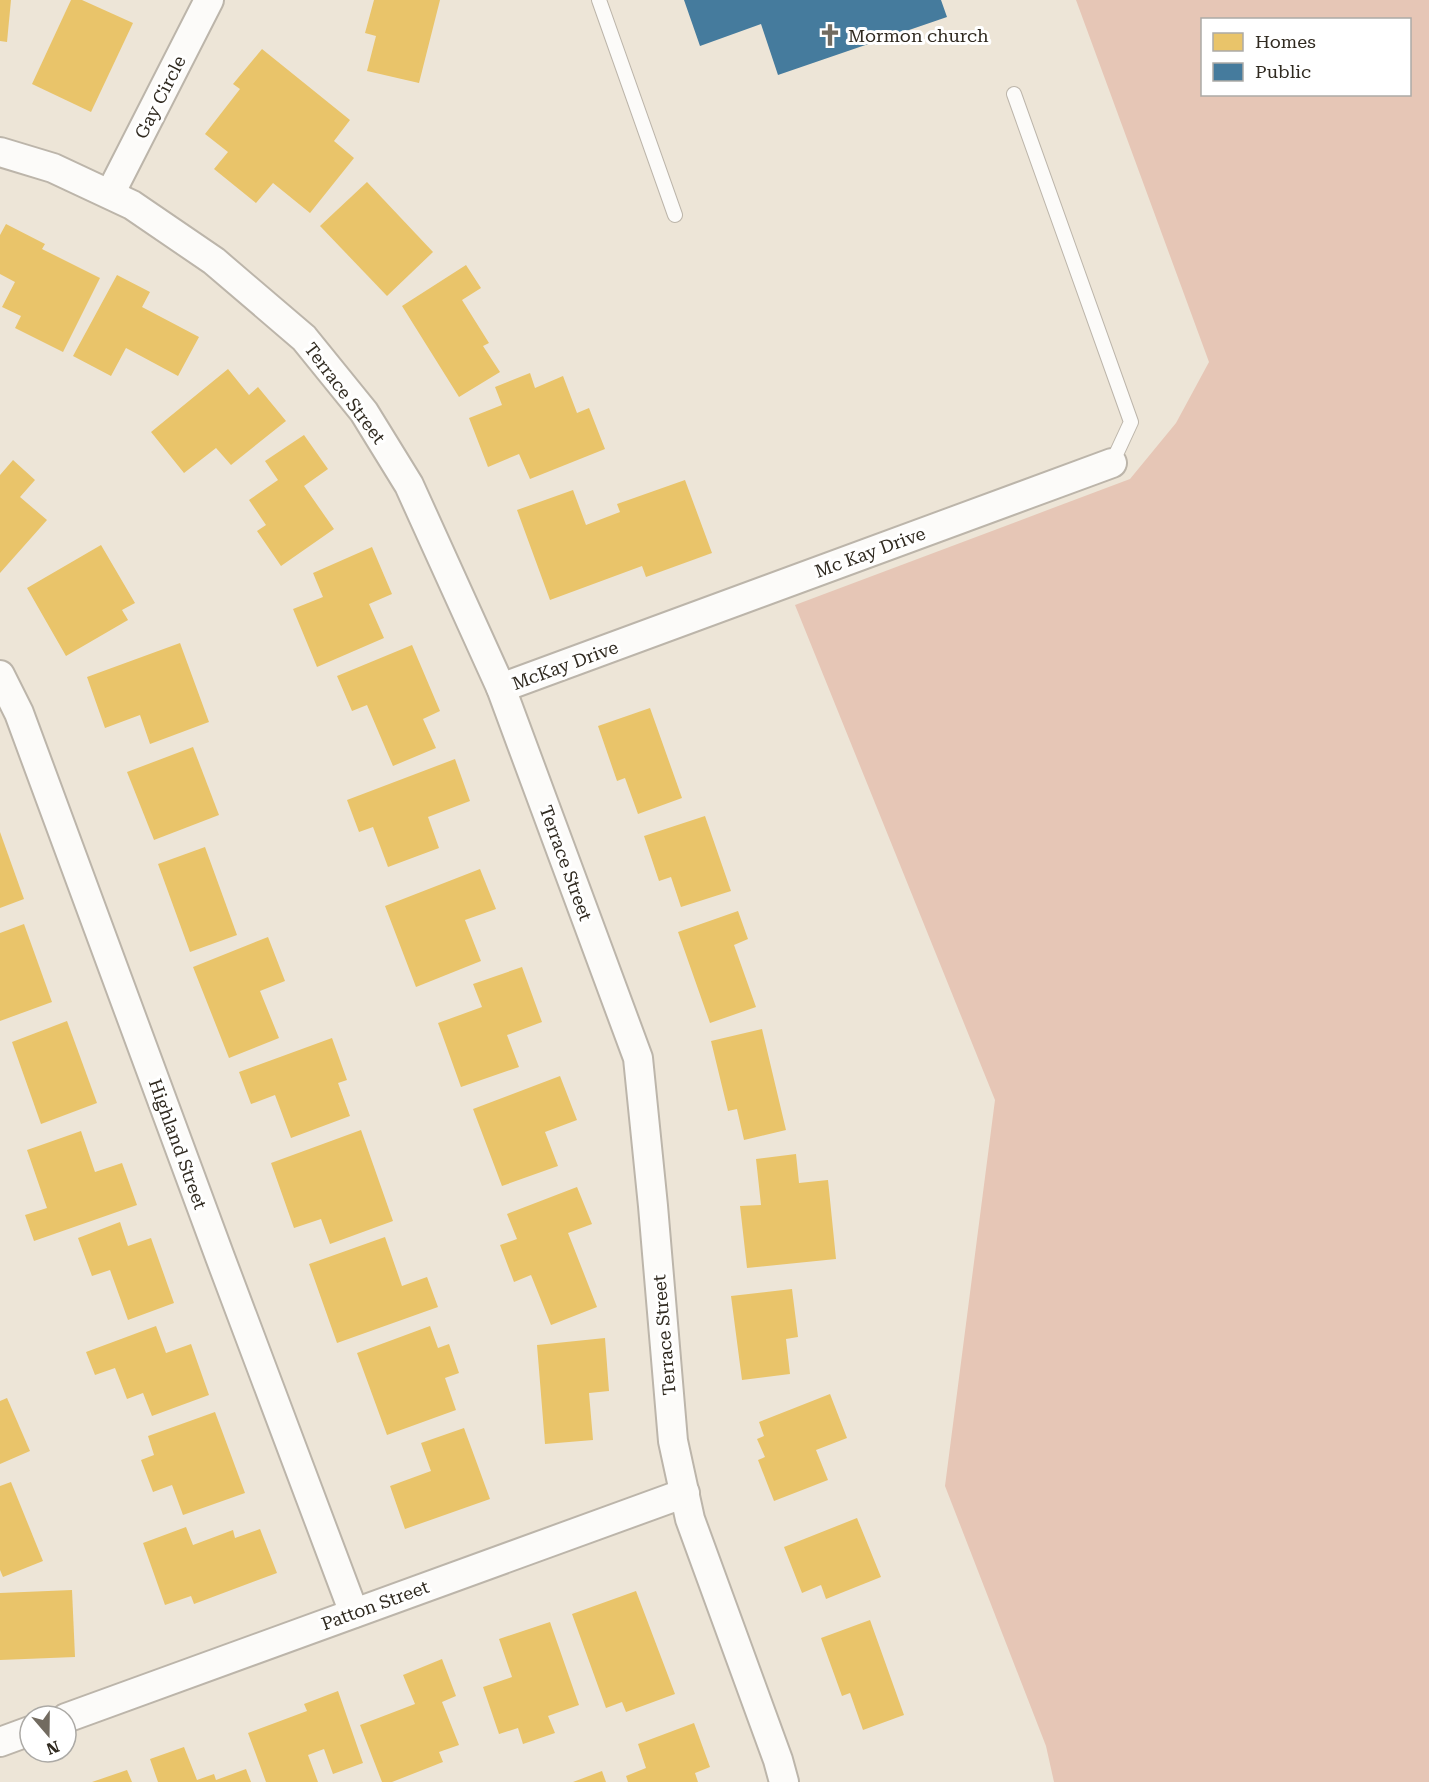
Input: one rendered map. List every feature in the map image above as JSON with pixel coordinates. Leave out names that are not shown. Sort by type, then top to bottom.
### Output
[{"type":"street","name":"Gay Circle","points":[[110,194],[209,0]]},
{"type":"street","name":"Terrace Street","points":[[0,152],[53,168],[132,205],[214,261],[304,338],[364,412],[409,484],[501,688],[638,1058],[673,1441],[690,1519],[784,1782]]},
{"type":"street","name":"Mc Kay Drive","points":[[629,641],[1112,463]]},
{"type":"street","name":"McKay Drive","points":[[501,688],[629,641]]},
{"type":"street","name":"Highland Street","points":[[0,675],[19,713],[354,1613]]},
{"type":"street","name":"Patton Street","points":[[78,1714],[685,1493]]},
{"type":"street","points":[[0,1742],[18,1735]]},
{"type":"lane","points":[[600,0],[675,215]]},
{"type":"lane","points":[[1014,94],[1131,422],[1112,463]]},
{"type":"shaded area","points":[[1076,0],[1429,0],[1429,1782],[1054,1782],[1046,1746],[945,1486],[995,1100],[795,605],[1130,479],[1176,423],[1209,362]]},
{"type":"building: Homes","points":[[0,0],[11,0],[7,42],[0,41]]},
{"type":"building: Homes","points":[[71,0],[82,0],[133,23],[91,112],[32,84]]},
{"type":"building: Homes","points":[[374,0],[440,0],[419,83],[367,71],[376,36],[365,33]]},
{"type":"building: Homes","points":[[262,49],[350,120],[334,141],[354,158],[310,213],[273,183],[256,203],[214,169],[228,152],[205,134],[240,89],[233,84]]},
{"type":"building: Homes","points":[[367,182],[433,252],[387,296],[320,226]]},
{"type":"building: Homes","points":[[6,224],[45,244],[42,249],[100,278],[63,352],[15,328],[21,316],[2,307],[15,282],[0,274],[0,235]]},
{"type":"building: Homes","points":[[466,265],[481,288],[462,300],[489,343],[483,346],[500,372],[459,397],[402,306]]},
{"type":"building: Homes","points":[[117,275],[150,292],[142,307],[199,337],[178,376],[126,348],[111,376],[73,356]]},
{"type":"building: Homes","points":[[228,369],[249,395],[258,387],[286,421],[231,465],[216,448],[184,473],[151,432]]},
{"type":"building: Homes","points":[[530,373],[535,388],[563,376],[577,413],[589,408],[605,449],[530,479],[519,454],[488,467],[469,418],[502,405],[495,387]]},
{"type":"building: Homes","points":[[304,435],[328,469],[304,486],[334,529],[281,566],[257,531],[266,525],[249,500],[278,480],[265,461]]},
{"type":"building: Homes","points":[[13,460],[35,480],[20,497],[47,520],[0,573],[0,475]]},
{"type":"building: Homes","points":[[685,480],[712,553],[646,577],[642,566],[550,600],[517,510],[573,490],[586,525],[620,512],[617,504]]},
{"type":"building: Homes","points":[[101,545],[135,603],[122,610],[128,620],[66,656],[27,588]]},
{"type":"building: Homes","points":[[372,547],[392,594],[369,604],[384,638],[317,667],[293,609],[323,597],[313,573]]},
{"type":"building: Homes","points":[[180,643],[209,722],[150,744],[140,715],[105,728],[87,677]]},
{"type":"building: Homes","points":[[412,645],[440,711],[423,719],[436,748],[393,766],[367,705],[352,711],[337,676]]},
{"type":"building: Homes","points":[[650,708],[682,798],[638,814],[625,778],[617,781],[598,726]]},
{"type":"building: Homes","points":[[193,747],[219,815],[154,840],[127,772]]},
{"type":"building: Homes","points":[[455,759],[470,801],[428,817],[439,848],[388,867],[373,827],[359,832],[347,800]]},
{"type":"building: Homes","points":[[705,816],[731,891],[681,907],[671,877],[659,881],[644,836]]},
{"type":"building: Homes","points":[[0,832],[24,899],[0,908]]},
{"type":"building: Homes","points":[[205,847],[237,935],[190,952],[158,864]]},
{"type":"building: Homes","points":[[480,869],[496,909],[465,920],[481,961],[416,987],[385,906]]},
{"type":"building: Homes","points":[[738,911],[748,939],[734,945],[756,1007],[710,1023],[678,932]]},
{"type":"building: Homes","points":[[24,924],[52,1002],[0,1021],[0,933]]},
{"type":"building: Homes","points":[[268,937],[285,981],[260,991],[279,1038],[229,1058],[193,967]]},
{"type":"building: Homes","points":[[522,967],[542,1022],[507,1035],[519,1067],[461,1087],[438,1023],[482,1007],[473,984]]},
{"type":"building: Homes","points":[[67,1021],[97,1103],[41,1124],[12,1042]]},
{"type":"building: Homes","points":[[762,1029],[786,1130],[744,1140],[737,1109],[728,1111],[711,1041]]},
{"type":"building: Homes","points":[[332,1038],[347,1080],[338,1083],[350,1116],[291,1138],[275,1095],[251,1104],[239,1072]]},
{"type":"building: Homes","points":[[560,1076],[577,1120],[545,1132],[558,1166],[502,1186],[473,1109]]},
{"type":"building: Homes","points":[[361,1130],[393,1221],[330,1244],[321,1219],[294,1228],[271,1163]]},
{"type":"building: Homes","points":[[81,1131],[95,1172],[122,1163],[137,1205],[34,1241],[25,1215],[47,1208],[27,1150]]},
{"type":"building: Homes","points":[[796,1154],[799,1183],[828,1180],[836,1259],[747,1268],[740,1206],[761,1205],[756,1159]]},
{"type":"building: Homes","points":[[577,1187],[592,1224],[568,1233],[597,1307],[551,1325],[531,1275],[514,1282],[500,1245],[517,1239],[507,1214]]},
{"type":"building: Homes","points":[[120,1222],[128,1246],[151,1238],[174,1303],[128,1320],[110,1270],[92,1276],[78,1238]]},
{"type":"building: Homes","points":[[385,1237],[402,1286],[427,1277],[438,1307],[337,1343],[309,1264]]},
{"type":"building: Homes","points":[[792,1289],[798,1337],[786,1339],[790,1374],[742,1380],[731,1296]]},
{"type":"building: Homes","points":[[156,1326],[166,1353],[191,1344],[209,1395],[152,1416],[143,1393],[127,1399],[115,1368],[95,1375],[86,1352]]},
{"type":"building: Homes","points":[[430,1326],[438,1348],[449,1344],[459,1373],[445,1378],[456,1410],[387,1435],[357,1353]]},
{"type":"building: Homes","points":[[605,1338],[609,1391],[589,1393],[593,1440],[545,1444],[537,1345]]},
{"type":"building: Homes","points":[[830,1394],[847,1438],[816,1450],[828,1480],[774,1501],[758,1460],[765,1457],[757,1439],[764,1436],[759,1422]]},
{"type":"building: Homes","points":[[7,1398],[30,1451],[0,1464],[0,1401]]},
{"type":"building: Homes","points":[[215,1412],[245,1493],[183,1515],[172,1485],[153,1492],[141,1460],[154,1455],[148,1436]]},
{"type":"building: Homes","points":[[464,1428],[490,1499],[405,1529],[390,1486],[431,1471],[421,1443]]},
{"type":"building: Homes","points":[[11,1482],[43,1561],[3,1577],[0,1570],[0,1486]]},
{"type":"building: Homes","points":[[857,1518],[881,1577],[826,1599],[821,1585],[802,1593],[784,1547]]},
{"type":"building: Homes","points":[[186,1527],[193,1545],[233,1530],[235,1538],[260,1529],[277,1573],[194,1604],[191,1596],[165,1605],[143,1543]]},
{"type":"building: Homes","points":[[72,1590],[75,1657],[0,1660],[0,1593]]},
{"type":"building: Homes","points":[[636,1591],[675,1694],[626,1712],[622,1702],[606,1708],[572,1614]]},
{"type":"building: Homes","points":[[870,1620],[904,1715],[863,1730],[850,1693],[842,1696],[821,1638]]},
{"type":"building: Homes","points":[[550,1622],[579,1705],[548,1716],[555,1733],[523,1744],[518,1728],[499,1734],[483,1687],[512,1677],[499,1639]]},
{"type":"building: Homes","points":[[442,1659],[456,1696],[442,1702],[459,1745],[439,1752],[443,1762],[392,1782],[382,1782],[360,1725],[415,1704],[403,1675]]},
{"type":"building: Homes","points":[[338,1691],[363,1763],[333,1774],[324,1749],[308,1755],[318,1782],[266,1782],[248,1733],[307,1711],[304,1704]]},
{"type":"building: Homes","points":[[694,1723],[710,1767],[695,1773],[698,1782],[628,1782],[626,1776],[646,1768],[638,1744]]},
{"type":"building: Homes","points":[[184,1747],[197,1780],[214,1774],[216,1780],[246,1769],[251,1782],[158,1782],[150,1759]]},
{"type":"building: Homes","points":[[127,1770],[132,1782],[92,1782]]},
{"type":"building: Homes","points":[[602,1771],[606,1782],[573,1782]]},
{"type":"building: Public","name":"Mormon church","points":[[684,0],[941,0],[947,17],[778,75],[761,24],[700,46]]},
{"type":"place","name":"Mormon church","points":[[830,35]]}]
